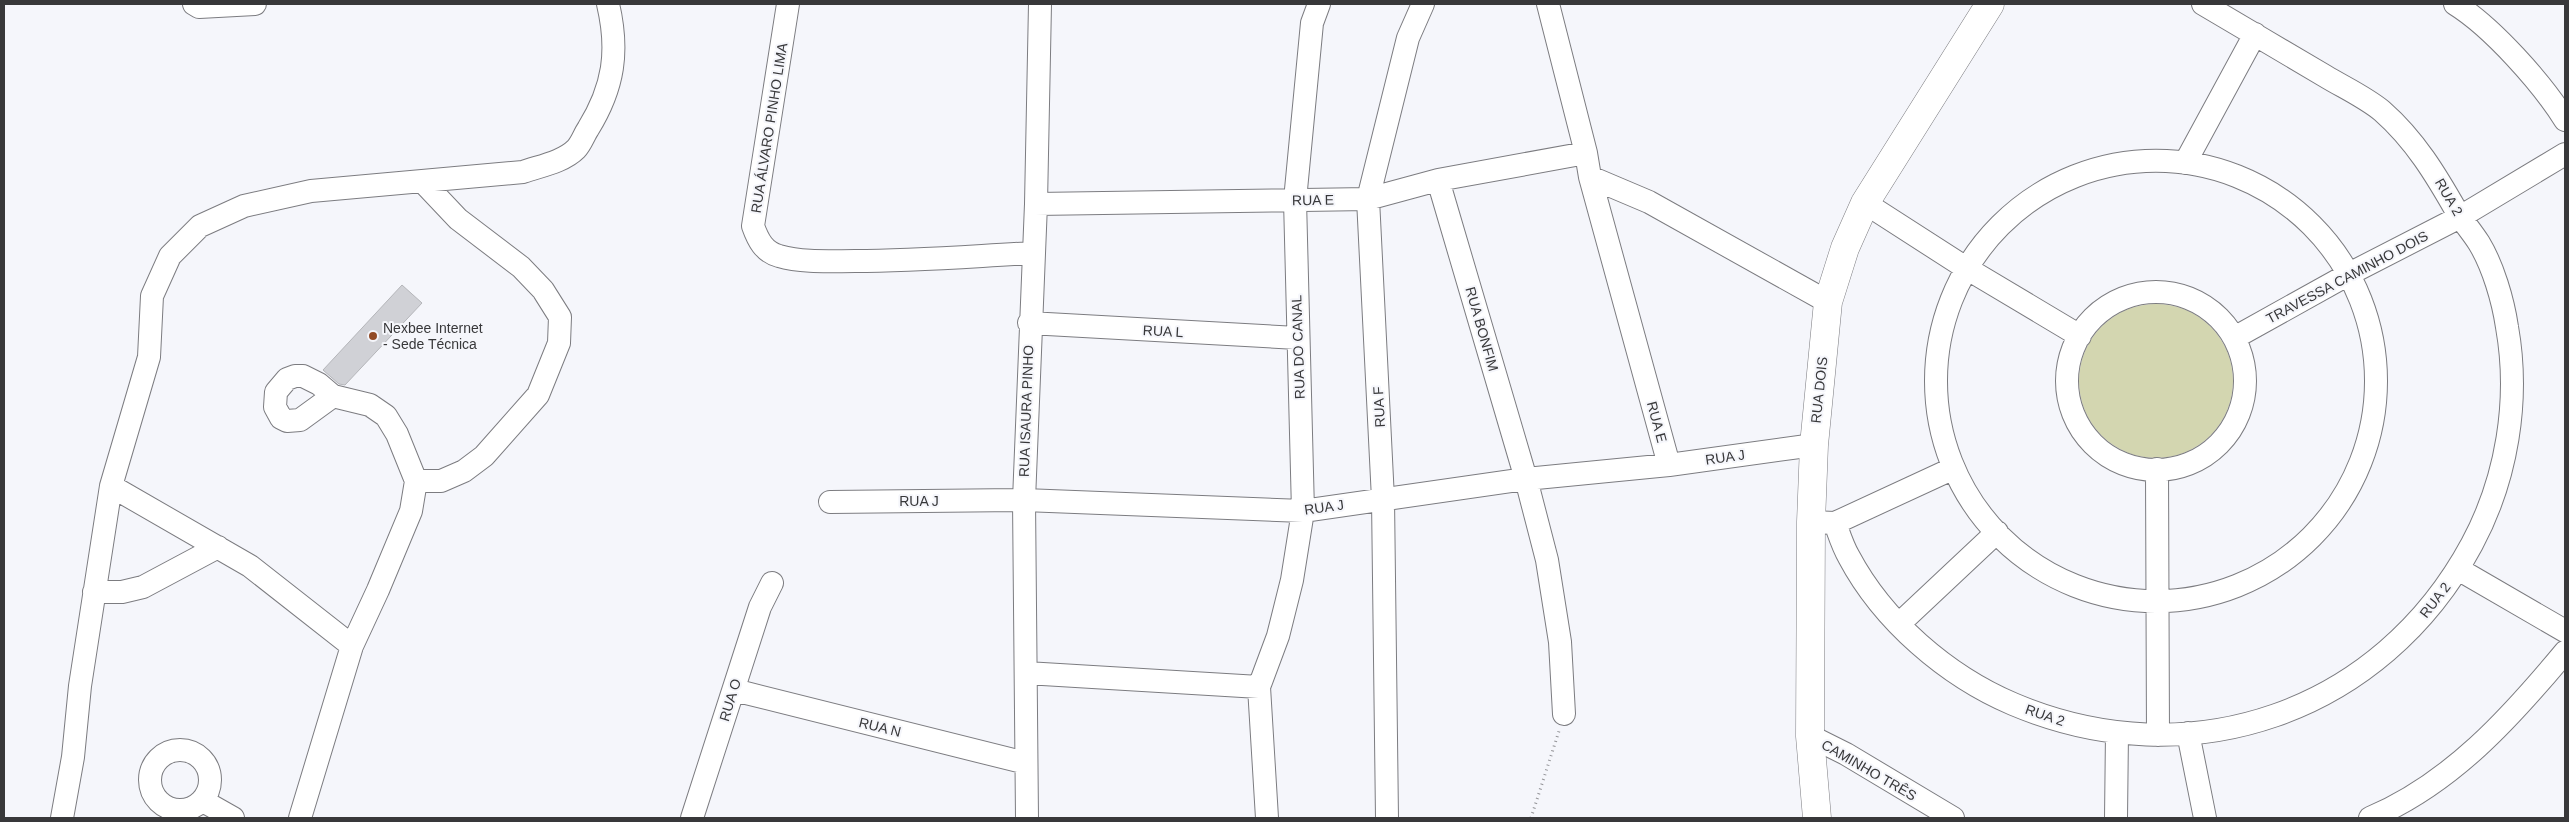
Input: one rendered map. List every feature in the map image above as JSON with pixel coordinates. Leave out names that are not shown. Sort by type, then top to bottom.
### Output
[{"type":"street","points":[[194,4],[199,7],[255,4]]},
{"type":"street","points":[[62,818],[73,757],[94,592],[111,486],[149,357],[152,296],[170,256],[200,226],[244,206],[311,191],[523,172],[554,162],[576,149],[594,119],[610,80],[615,53],[614,30],[608,4]]},
{"type":"street","name":"RUA ÁLVARO PINHO LIMA","points":[[788,4],[753,226],[759,241],[768,251],[780,256],[817,261],[884,261],[1034,253]]},
{"type":"street","name":"RUA ISAURA PINHO","points":[[1026,818],[1024,500],[1029,323],[1036,204],[1040,4]]},
{"type":"street","name":"RUA DO CANAL","points":[[1259,687],[1283,618],[1292,580],[1303,511],[1297,338],[1295,200],[1312,23],[1319,4]]},
{"type":"street","name":"RUA F","points":[[1387,818],[1383,499],[1368,199],[1408,38],[1422,4]]},
{"type":"street","name":"RUA E","points":[[1548,4],[1586,153],[1590,177],[1669,465]]},
{"type":"street","name":"RUA DOIS","points":[[1817,818],[1810,736],[1823,522],[1814,445],[1828,302],[1845,248],[1865,203],[1990,4]]},
{"type":"street","name":"RUA 2","points":[[1823,522],[1872,593],[1899,624],[1930,653],[1964,678],[2000,698],[2038,714],[2077,726],[2117,733],[2158,735],[2239,726],[2278,714],[2316,698],[2351,678],[2384,654],[2414,627],[2441,596],[2482,525],[2496,487],[2508,431],[2512,374],[2507,325],[2496,284],[2480,245],[2460,217],[2437,176],[2413,143],[2380,109],[2203,4]]},
{"type":"street","points":[[2455,4],[2508,50],[2551,97],[2565,120]]},
{"type":"street","points":[[2185,163],[2255,34]]},
{"type":"street","name":"RUA E","points":[[1036,204],[1368,199],[1438,180],[1586,153]]},
{"type":"street","name":"TRAVESSA CAMINHO DOIS","points":[[2234,338],[2349,274],[2460,217],[2565,154]]},
{"type":"street","points":[[2159,161],[2185,163],[2234,175],[2280,199],[2319,232],[2349,274],[2368,321],[2375,354],[2377,397],[2368,447],[2347,493],[2333,514],[2304,545],[2278,565],[2256,578],[2208,595],[2158,601],[2107,595],[2059,578],[2016,550],[1997,532],[1975,505],[1954,468],[1939,418],[1936,366],[1945,316],[1966,268],[1988,236],[2016,210],[2060,182],[2108,166],[2159,161]]},
{"type":"street","points":[[1590,177],[1649,202],[1828,302]]},
{"type":"street","name":"RUA BONFIM","points":[[1438,180],[1526,478],[1549,569],[1560,642],[1564,714]]},
{"type":"street","points":[[416,481],[441,481],[464,471],[484,456],[538,395],[559,343],[560,317],[543,290],[521,267],[458,219],[423,182]]},
{"type":"street","points":[[1865,203],[1966,268],[2080,336]]},
{"type":"street","points":[[2158,292],[2178,295],[2197,302],[2222,321],[2234,338],[2242,357],[2245,377],[2244,397],[2233,426],[2221,442],[2205,455],[2177,467],[2157,470],[2136,467],[2113,458],[2092,442],[2080,425],[2071,406],[2068,380],[2071,355],[2080,336],[2092,319],[2108,306],[2137,294],[2158,292]]},
{"type":"street","name":"RUA L","points":[[1029,323],[1297,338]]},
{"type":"street","points":[[300,818],[352,646],[378,590],[410,512],[416,481],[397,434],[386,416],[370,405],[334,396]]},
{"type":"street","name":"RUA J","points":[[830,502],[1024,500],[1303,511],[1526,478],[1669,465],[1814,445]]},
{"type":"street","points":[[1823,522],[1954,468]]},
{"type":"street","points":[[2157,470],[2158,735]]},
{"type":"street","points":[[111,486],[260,573],[352,646]]},
{"type":"street","points":[[182,526],[183,567]]},
{"type":"street","points":[[1899,624],[1997,532]]},
{"type":"street","points":[[94,592],[122,592],[143,587],[218,547]]},
{"type":"street","points":[[2458,569],[2565,631]]},
{"type":"street","name":"RUA O","points":[[692,818],[760,607],[772,583]]},
{"type":"street","points":[[2370,818],[2424,788],[2469,756],[2510,718],[2565,652]]},
{"type":"street","points":[[1026,673],[1259,687],[1267,818]]},
{"type":"street","name":"RUA N","points":[[734,690],[1026,764]]},
{"type":"street","points":[[2116,818],[2117,733]]},
{"type":"street","points":[[2188,733],[2206,818]]},
{"type":"street","name":"CAMINHO TRÊS","points":[[1810,736],[1846,754],[1953,818]]},
{"type":"street","points":[[203,801],[233,818]]},
{"type":"path","points":[[1531,818],[1564,714]]},
{"type":"green space","points":[[2156,304],[2171,305],[2186,310],[2211,326],[2227,351],[2232,366],[2232,396],[2227,411],[2211,436],[2186,452],[2171,457],[2156,458],[2141,457],[2126,452],[2101,436],[2085,411],[2080,396],[2079,381],[2080,366],[2085,351],[2101,326],[2126,310],[2141,305]]},
{"type":"building","name":"Nexbee Internet - Sede Técnica","points":[[402,285],[422,303],[345,385],[339,384],[323,370]]},
{"type":"place","name":"Nexbee Internet - Sede Técnica","points":[[373,336]]}]
